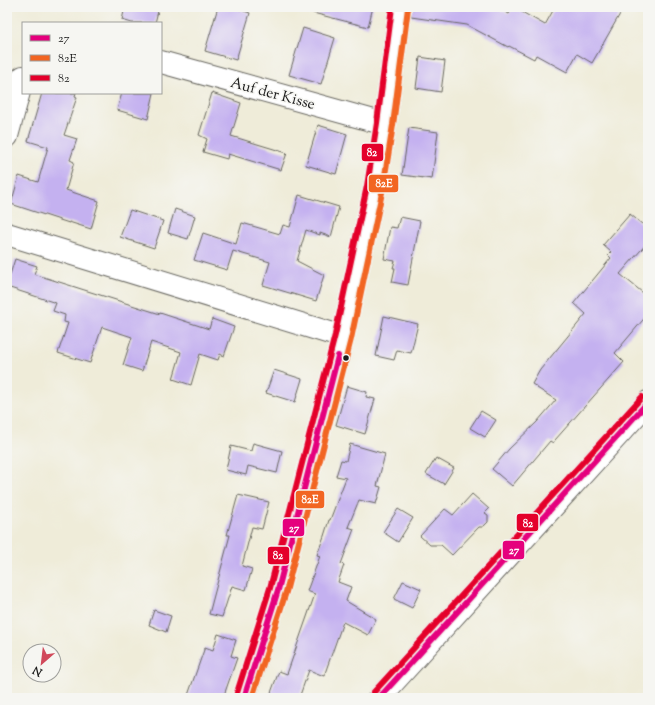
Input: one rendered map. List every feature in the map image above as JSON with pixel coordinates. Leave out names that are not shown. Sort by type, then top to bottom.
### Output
[{"type":"street","points":[[244,698],[278,590],[343,337],[375,187],[385,124],[400,7]]},
{"type":"street","name":"Auf der Kisse","points":[[162,62],[385,124]]},
{"type":"street","points":[[7,136],[22,81]]},
{"type":"street","points":[[7,234],[343,337]]},
{"type":"street","points":[[379,698],[648,402]]},
{"type":"building","points":[[125,7],[159,7],[155,22],[129,22],[122,20]]},
{"type":"building","points":[[218,7],[232,7],[250,13],[236,60],[205,51]]},
{"type":"building","points":[[313,7],[373,7],[368,27],[313,13]]},
{"type":"building","points":[[412,7],[496,7],[509,14],[513,7],[545,25],[555,7],[624,7],[592,63],[577,54],[567,72],[536,55],[534,59],[509,46],[508,47],[467,25],[411,17]]},
{"type":"building","points":[[303,28],[335,38],[321,84],[289,75]]},
{"type":"building","points":[[420,57],[445,61],[441,92],[416,88]]},
{"type":"building","points":[[212,93],[241,103],[231,136],[287,153],[281,170],[228,154],[227,159],[203,152],[207,139],[199,135]]},
{"type":"building","points":[[42,94],[76,94],[75,96],[77,97],[64,135],[77,139],[70,160],[74,162],[66,190],[99,201],[91,229],[11,204],[19,176],[38,182],[48,147],[28,141]]},
{"type":"building","points":[[122,94],[154,94],[148,119],[117,110]]},
{"type":"building","points":[[318,125],[347,134],[336,174],[306,165]]},
{"type":"building","points":[[409,128],[438,132],[432,179],[402,175]]},
{"type":"building","points":[[299,195],[339,207],[331,237],[306,230],[297,261],[324,275],[316,301],[263,285],[270,262],[233,251],[227,270],[194,260],[203,233],[236,244],[242,223],[280,234],[283,225],[290,227]]},
{"type":"building","points":[[175,209],[195,216],[188,239],[168,233]]},
{"type":"building","points":[[130,210],[163,221],[154,248],[120,237]]},
{"type":"building","points":[[630,214],[648,229],[648,242],[620,274],[648,297],[648,314],[615,353],[624,362],[553,443],[550,441],[512,486],[492,469],[556,400],[532,384],[540,370],[586,314],[574,303],[611,258],[608,255],[611,252],[603,245]]},
{"type":"building","points":[[400,217],[420,221],[408,285],[392,282],[395,261],[384,259],[390,227],[397,228]]},
{"type":"building","points":[[15,259],[37,266],[34,274],[160,314],[209,329],[212,319],[234,327],[224,356],[220,354],[218,360],[200,354],[191,385],[173,379],[181,352],[151,342],[142,371],[123,365],[132,337],[102,327],[90,363],[58,353],[68,323],[64,322],[65,315],[53,311],[56,303],[7,287]]},
{"type":"building","points":[[384,316],[418,324],[411,353],[397,350],[394,360],[376,356]]},
{"type":"building","points":[[274,370],[302,379],[295,402],[266,393]]},
{"type":"building","points":[[347,386],[367,392],[366,397],[375,399],[365,434],[336,425]]},
{"type":"building","points":[[481,411],[496,420],[485,437],[470,428]]},
{"type":"building","points":[[253,443],[282,451],[277,473],[248,466],[246,475],[226,470],[231,446],[251,451]]},
{"type":"building","points":[[350,444],[385,454],[377,486],[381,487],[376,504],[359,500],[348,527],[354,529],[341,564],[344,565],[338,582],[351,587],[346,601],[376,619],[368,635],[343,622],[324,676],[309,670],[299,698],[269,698],[279,671],[287,674],[315,594],[307,591],[320,556],[317,555],[329,520],[346,478],[336,476],[341,460],[346,461]]},
{"type":"building","points":[[436,458],[454,468],[444,484],[426,474]]},
{"type":"building","points":[[472,494],[489,509],[485,513],[488,515],[488,522],[483,527],[479,527],[452,555],[441,545],[430,545],[420,536],[445,509],[453,515]]},
{"type":"building","points":[[238,495],[269,502],[262,529],[252,527],[242,566],[252,569],[246,590],[232,586],[222,617],[209,614],[230,535],[227,535]]},
{"type":"building","points":[[398,509],[413,518],[398,542],[383,532]]},
{"type":"building","points":[[403,581],[421,589],[412,608],[394,599]]},
{"type":"building","points":[[154,610],[171,616],[166,632],[149,625]]},
{"type":"building","points":[[218,634],[236,640],[231,656],[237,658],[223,698],[187,698],[205,647],[213,650]]},
{"type":"transit line","name":"82","points":[[236,696],[270,588],[335,335],[367,186],[392,7]]},
{"type":"transit line","name":"82E","points":[[252,698],[286,592],[351,339],[383,188],[393,125],[408,8]]},
{"type":"transit line","name":"27","points":[[244,698],[278,590],[338,356]]},
{"type":"transit line","name":"82","points":[[373,693],[642,397]]},
{"type":"transit line","name":"27","points":[[379,698],[648,402]]}]
